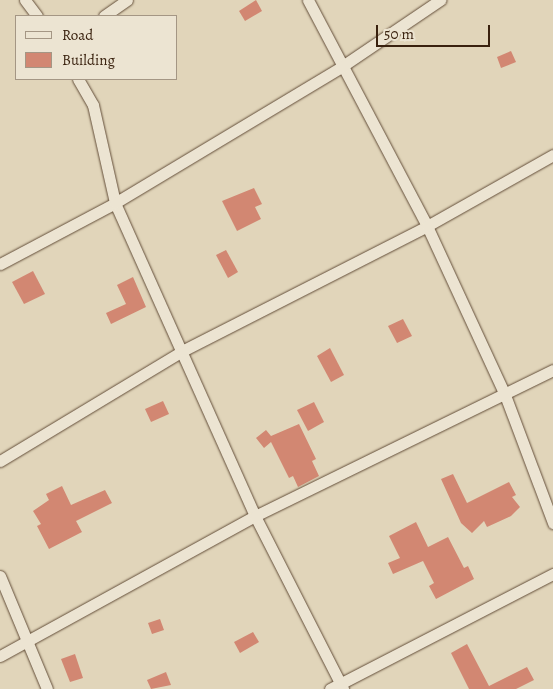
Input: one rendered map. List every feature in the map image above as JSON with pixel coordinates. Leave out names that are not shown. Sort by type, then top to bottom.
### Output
[{"type":"street","points":[[25,0],[36,15]]},
{"type":"street","points":[[105,15],[127,0]]},
{"type":"street","points":[[308,0],[341,67],[427,226],[504,395],[553,523]]},
{"type":"street","points":[[0,264],[115,203],[341,67],[440,0]]},
{"type":"street","points":[[79,80],[93,105],[115,203],[184,350],[255,516],[342,687]]},
{"type":"street","points":[[0,461],[184,350],[427,226],[553,155]]},
{"type":"street","points":[[0,656],[255,516],[553,370]]},
{"type":"street","points":[[330,689],[342,687],[553,574]]},
{"type":"street","points":[[0,576],[46,689]]},
{"type":"building","points":[[256,0],[262,11],[245,21],[239,11]]},
{"type":"building","points":[[511,51],[516,62],[501,68],[497,57]]},
{"type":"building","points":[[254,188],[262,204],[255,207],[261,219],[237,231],[222,201]]},
{"type":"building","points":[[226,250],[238,272],[228,278],[216,255]]},
{"type":"building","points":[[33,271],[45,294],[24,304],[12,282]]},
{"type":"building","points":[[133,277],[146,307],[111,324],[106,313],[126,304],[117,285]]},
{"type":"building","points":[[403,319],[412,336],[397,343],[388,326]]},
{"type":"building","points":[[330,348],[344,375],[331,382],[317,356]]},
{"type":"building","points":[[163,401],[169,414],[151,422],[145,409]]},
{"type":"building","points":[[314,402],[324,422],[308,431],[297,410]]},
{"type":"building","points":[[299,424],[316,459],[312,461],[319,476],[298,487],[293,476],[289,478],[271,442],[264,448],[256,438],[266,430],[271,436]]},
{"type":"building","points":[[453,474],[467,503],[509,482],[516,495],[512,497],[520,507],[511,516],[487,527],[484,521],[472,533],[461,523],[441,479]]},
{"type":"building","points":[[62,486],[71,505],[105,490],[112,503],[76,521],[82,532],[49,549],[37,526],[41,524],[33,511],[49,500],[46,494]]},
{"type":"building","points":[[416,522],[428,547],[448,537],[464,568],[468,566],[474,579],[436,599],[429,586],[434,583],[423,561],[393,574],[388,563],[400,558],[389,536]]},
{"type":"building","points":[[160,619],[164,630],[152,634],[148,623]]},
{"type":"building","points":[[253,632],[259,642],[240,653],[234,642]]},
{"type":"building","points":[[467,644],[489,686],[527,667],[534,680],[516,689],[469,689],[451,653]]},
{"type":"building","points":[[75,654],[83,678],[70,682],[61,659]]},
{"type":"building","points":[[166,672],[171,685],[151,689],[147,680]]}]
